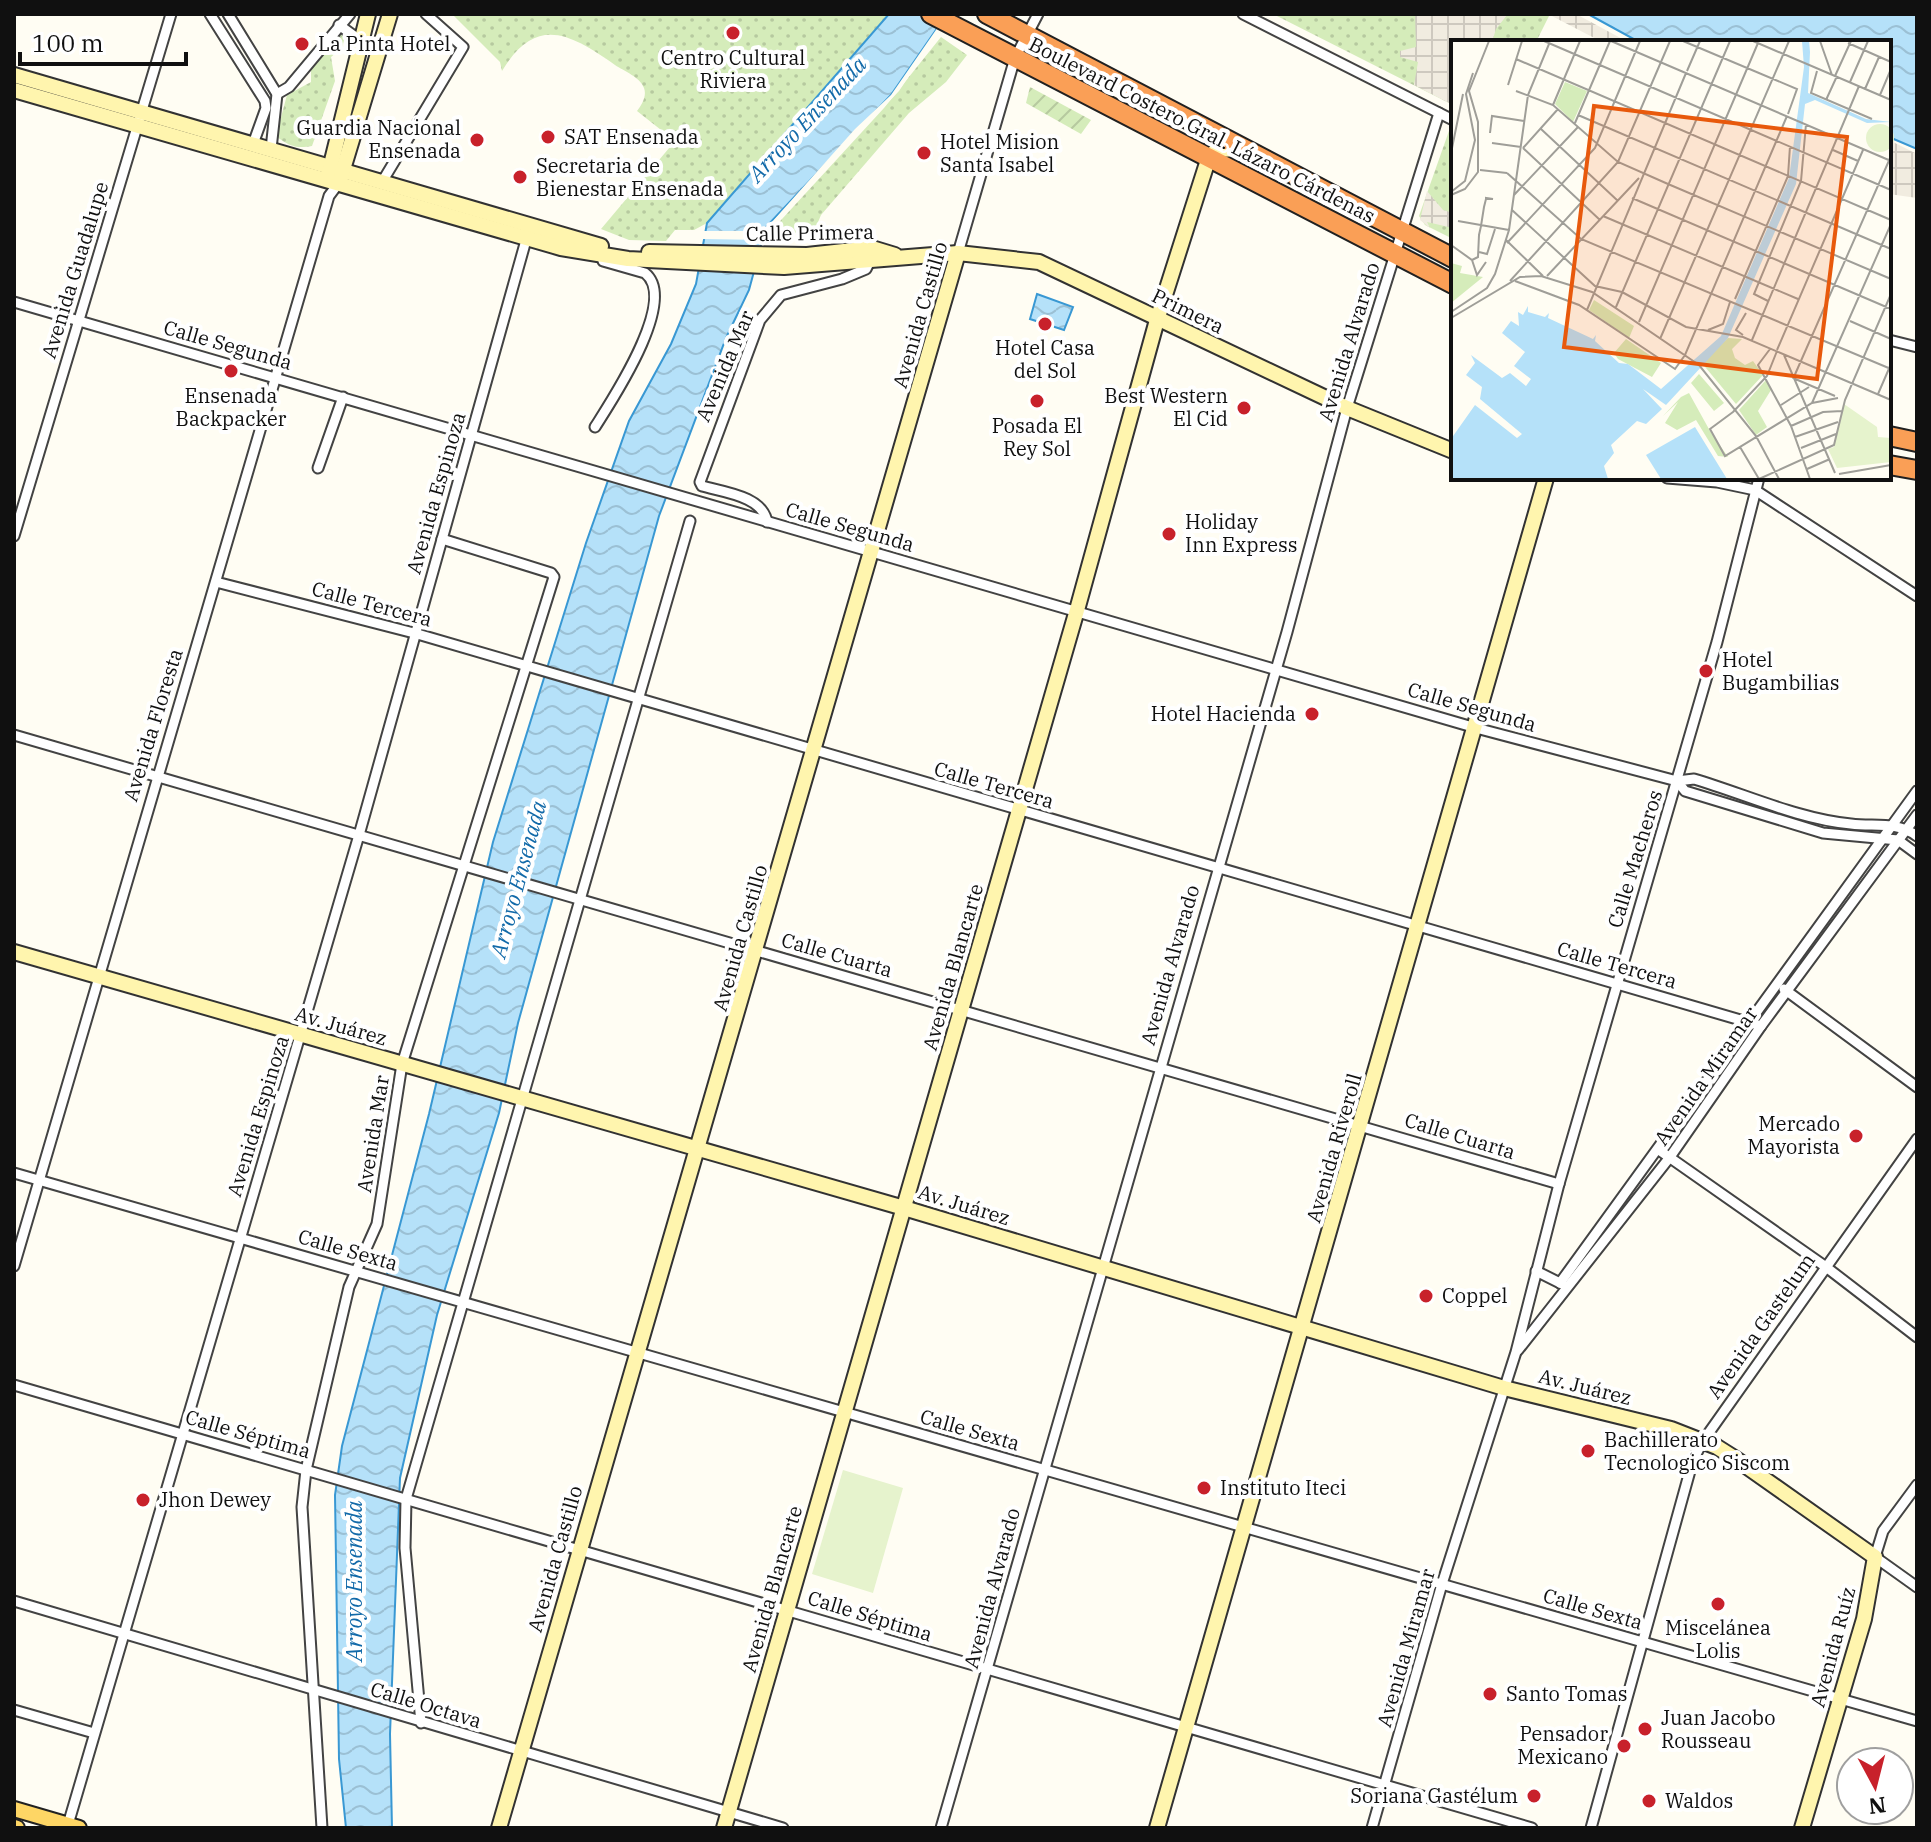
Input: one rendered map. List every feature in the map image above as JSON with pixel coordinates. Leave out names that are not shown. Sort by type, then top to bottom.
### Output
[{"type":"highway","name":"Boulevard Costero Gral. Lázaro Cárdenas","points":[[931,14],[1208,160],[1451,283]]},
{"type":"highway","name":"Boulevard Costero Gral. Lázaro Cárdenas","points":[[987,14],[1451,257]]},
{"type":"highway","points":[[1891,436],[1917,442]]},
{"type":"highway","points":[[1891,465],[1917,470]]},
{"type":"main road","name":"Avenida Floresta","points":[[334,179],[368,14]]},
{"type":"main road","name":"Avenida Floresta","points":[[334,179],[390,14]]},
{"type":"main road","points":[[14,75],[139,119],[334,179],[527,233]]},
{"type":"main road","points":[[14,90],[271,149],[334,179],[382,182],[527,233]]},
{"type":"main road","points":[[1208,160],[1216,150],[1247,149]]},
{"type":"main road","name":"Avenida Blancarte","points":[[724,1828],[1077,610],[1157,320],[1208,160]]},
{"type":"main road","name":"Calle Primera","points":[[527,233],[596,250],[661,258],[784,261],[895,255]]},
{"type":"main road","name":"Primera","points":[[895,255],[958,253],[1039,262],[1347,408],[1451,450]]},
{"type":"main road","name":"Avenida Castillo","points":[[499,1828],[958,253]]},
{"type":"main road","name":"Avenida Riveroll","points":[[1157,1828],[1301,1326],[1363,1125],[1545,480]]},
{"type":"main road","name":"Av. Juárez","points":[[14,952],[904,1208],[1504,1388],[1671,1429],[1703,1441],[1736,1459],[1875,1557]]},
{"type":"main road","name":"Avenida Ruíz","points":[[1802,1828],[1864,1619],[1875,1557]]},
{"type":"main road","points":[[14,1809],[71,1827]]},
{"type":"street","name":"Avenida Guadalupe","points":[[14,536],[171,14]]},
{"type":"street","points":[[210,14],[265,101],[266,108],[253,144]]},
{"type":"street","points":[[228,14],[277,94],[271,149]]},
{"type":"street","points":[[277,94],[289,87],[350,14]]},
{"type":"street","points":[[382,182],[463,47],[426,14]]},
{"type":"street","name":"Avenida Castillo","points":[[958,253],[1015,58],[1038,14]]},
{"type":"street","points":[[1243,14],[1451,119]]},
{"type":"street","points":[[339,25],[361,41]]},
{"type":"street","name":"Avenida Alvarado","points":[[941,1828],[1347,408],[1439,113]]},
{"type":"street","name":"Avenida Floresta","points":[[14,1266],[334,179]]},
{"type":"street","name":"Avenida Espinoza","points":[[71,1827],[94,1733],[359,835],[527,233]]},
{"type":"street","points":[[595,427],[634,364],[648,327],[653,281],[645,273],[601,260],[596,250]]},
{"type":"street","name":"Avenida Mar","points":[[767,522],[766,514],[750,500],[702,486],[700,482],[760,320],[781,295],[842,279],[866,269],[872,254]]},
{"type":"street","name":"Calle Segunda","points":[[14,302],[1476,728],[1677,781]]},
{"type":"street","points":[[1891,340],[1917,347]]},
{"type":"street","points":[[318,468],[343,397]]},
{"type":"street","points":[[1692,480],[1755,490],[1917,596]]},
{"type":"street","name":"Calle Macheros","points":[[1504,1388],[1559,1184],[1717,642],[1758,480]]},
{"type":"street","points":[[421,1723],[405,1548],[406,1499],[460,1302],[579,901],[630,698],[690,521]]},
{"type":"street","name":"Avenida Mar","points":[[322,1828],[311,1691],[302,1507],[306,1470],[359,1272],[377,1224],[402,1064],[528,668],[554,574],[442,539]]},
{"type":"street","name":"Calle Tercera","points":[[216,582],[414,633],[1761,1026]]},
{"type":"street","name":"Calle Cuarta","points":[[14,735],[579,901],[962,1008],[1559,1184]]},
{"type":"street","points":[[1917,836],[1892,825],[1850,824],[1816,817],[1689,778],[1677,781],[1685,791],[1823,833],[1898,840],[1917,854]]},
{"type":"street","name":"Avenida Miramar","points":[[1516,1352],[1917,791]]},
{"type":"street","name":"Avenida Miramar","points":[[1564,1285],[1670,1157],[1761,1026],[1789,993],[1917,815]]},
{"type":"street","points":[[1777,984],[1917,1087]]},
{"type":"street","name":"Avenida Gastelum","points":[[1591,1828],[1693,1460],[1703,1441],[1917,1139]]},
{"type":"street","points":[[1659,1150],[1826,1267],[1917,1337]]},
{"type":"street","name":"Calle Sexta","points":[[14,1173],[1917,1721]]},
{"type":"street","points":[[1536,1271],[1564,1285]]},
{"type":"street","name":"Calle Séptima","points":[[14,1385],[787,1609],[988,1672],[1187,1725],[1532,1828]]},
{"type":"street","name":"Avenida Miramar","points":[[1372,1828],[1442,1584],[1504,1388]]},
{"type":"street","name":"Avenida Ruíz","points":[[1875,1557],[1883,1531],[1917,1485]]},
{"type":"street","points":[[1875,1557],[1917,1587]]},
{"type":"street","name":"Calle Octava","points":[[14,1601],[783,1828]]},
{"type":"street","points":[[14,1710],[94,1733]]},
{"type":"green space","points":[[452,14],[888,15],[707,223],[694,230],[675,230],[666,241],[629,240],[601,229],[675,141],[637,111],[645,94],[639,81],[584,45],[555,35],[541,36],[528,42],[502,71],[500,62]]},
{"type":"green space","points":[[1273,14],[1550,14],[1537,40],[1451,40],[1451,104]]},
{"type":"green space","points":[[338,32],[345,36],[342,48],[331,57],[335,81],[312,146],[289,144],[276,136],[287,95],[311,82],[311,67]]},
{"type":"green space","points":[[941,37],[967,55],[946,82],[909,113],[821,215],[813,234],[771,231],[884,108]]},
{"type":"green space","points":[[1030,87],[1091,120],[1081,134],[1026,103]]},
{"type":"green space","points":[[1451,128],[1451,238],[1425,225],[1419,216]]},
{"type":"green space","points":[[843,1470],[903,1488],[873,1593],[812,1574]]},
{"type":"shaded area","points":[[1415,14],[1507,15],[1496,29],[1493,40],[1451,40],[1451,104],[1414,85],[1418,62],[1400,57],[1400,51],[1416,47]]},
{"type":"shaded area","points":[[1548,14],[1576,14],[1624,40],[1598,40]]},
{"type":"shaded area","points":[[1891,141],[1917,154],[1917,198],[1891,194]]},
{"type":"shaded area","points":[[1427,191],[1443,210],[1451,212],[1451,228],[1427,222],[1430,228],[1420,220]]},
{"type":"water","name":"Arroyo Ensenada","points":[[889,14],[947,14],[891,95],[766,227],[749,290],[726,338],[659,516],[518,1023],[499,1113],[437,1315],[400,1478],[390,1734],[392,1828],[346,1828],[339,1759],[335,1495],[342,1446],[429,1114],[493,842],[586,543],[629,421],[671,344],[696,284],[707,223]]},
{"type":"water","points":[[1588,14],[1917,14],[1917,149],[1891,138],[1891,40],[1635,40]]},
{"type":"water","points":[[1037,294],[1073,307],[1064,330],[1030,319]]},
{"type":"pier","points":[[947,14],[951,14],[899,91],[769,229],[766,240],[700,239],[702,231],[764,231],[855,129],[891,95]]},
{"type":"place","name":"Centro Cultural Riviera","points":[[733,33]]},
{"type":"place","name":"La Pinta Hotel","points":[[302,44]]},
{"type":"place","name":"SAT Ensenada","points":[[548,137]]},
{"type":"place","name":"Guardia Nacional Ensenada","points":[[477,140]]},
{"type":"place","name":"Hotel Mision Santa Isabel","points":[[924,153]]},
{"type":"place","name":"Secretaria de Bienestar Ensenada","points":[[520,177]]},
{"type":"place","name":"Hotel Casa del Sol","points":[[1045,324]]},
{"type":"place","name":"Ensenada Backpacker","points":[[231,371]]},
{"type":"place","name":"Posada El Rey Sol","points":[[1037,401]]},
{"type":"place","name":"Best Western El Cid","points":[[1244,408]]},
{"type":"place","name":"Holiday Inn Express","points":[[1169,534]]},
{"type":"place","name":"Hotel Bugambilias","points":[[1706,671]]},
{"type":"place","name":"Hotel Hacienda","points":[[1312,714]]},
{"type":"place","name":"Mercado Mayorista","points":[[1856,1136]]},
{"type":"place","name":"Coppel","points":[[1426,1296]]},
{"type":"place","name":"Bachillerato Tecnologico Siscom","points":[[1588,1451]]},
{"type":"place","name":"Instituto Iteci","points":[[1204,1488]]},
{"type":"place","name":"Jhon Dewey","points":[[143,1500]]},
{"type":"place","name":"Miscelánea Lolis","points":[[1718,1604]]},
{"type":"place","name":"Santo Tomas","points":[[1490,1694]]},
{"type":"place","name":"Juan Jacobo Rousseau","points":[[1645,1729]]},
{"type":"place","name":"Pensador Mexicano","points":[[1624,1746]]},
{"type":"place","name":"Soriana Gastélum","points":[[1534,1796]]},
{"type":"place","name":"Waldos","points":[[1649,1801]]}]
